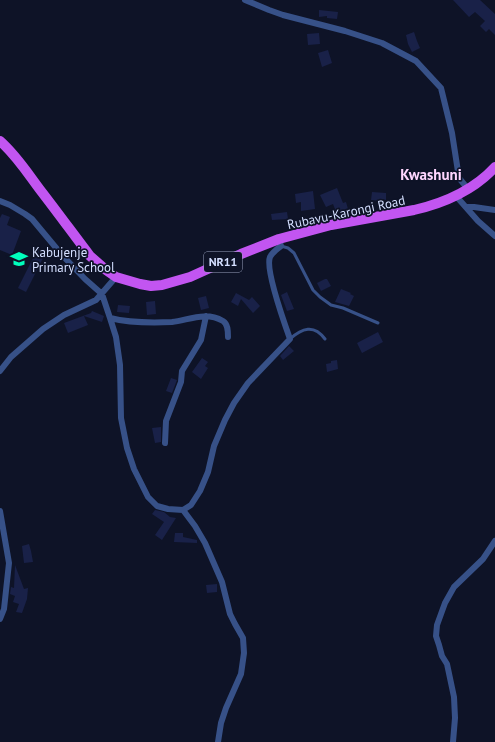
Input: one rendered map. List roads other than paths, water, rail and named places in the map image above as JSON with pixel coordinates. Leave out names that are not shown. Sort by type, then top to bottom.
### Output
[{"type":"highway","name":"Rubavu-Karongi Road","points":[[0,141],[23,165],[90,256],[116,277],[151,286],[162,285],[190,276],[241,254],[280,243],[331,225],[428,207],[456,196],[468,189],[495,167]]},
{"type":"street","points":[[245,0],[283,15],[382,43],[416,61],[441,88],[452,133],[459,178],[468,189]]},
{"type":"street","points":[[456,196],[478,221],[495,236]]},
{"type":"street","points":[[0,201],[19,210],[32,219],[62,255],[102,294],[116,337],[120,365],[121,418],[127,448],[134,469],[148,497],[157,506],[168,509],[183,510],[190,505],[200,491],[208,472],[214,446],[234,403],[248,383],[290,338],[276,294],[269,263],[272,253],[280,243]]},
{"type":"street","points":[[467,208],[474,206],[495,210]]},
{"type":"street","points":[[0,370],[11,357],[33,337],[55,320],[92,302],[102,294],[116,277]]},
{"type":"street","points":[[165,443],[166,421],[181,382],[182,371],[201,340],[206,316]]},
{"type":"street","points":[[110,318],[123,321],[149,323],[173,322],[191,317],[210,316],[224,321],[227,325],[228,337]]},
{"type":"street","points":[[183,510],[205,543],[222,582],[230,614],[243,638],[244,653],[242,674],[226,708],[221,723],[218,742]]},
{"type":"street","points":[[0,511],[9,563],[4,609],[0,619]]},
{"type":"street","points":[[453,742],[455,718],[454,697],[447,664],[442,656],[436,636],[437,625],[445,603],[454,587],[483,559],[495,541]]},
{"type":"lane","points":[[280,243],[294,254],[313,290],[320,297],[331,305],[343,308],[378,323]]},
{"type":"lane","points":[[290,338],[304,329],[309,329],[315,330],[325,339]]},
{"type":"place","name":"Kabujenje Primary School","points":[[19,259]]},
{"type":"district","name":"Kwashuni","points":[[431,175]]}]
